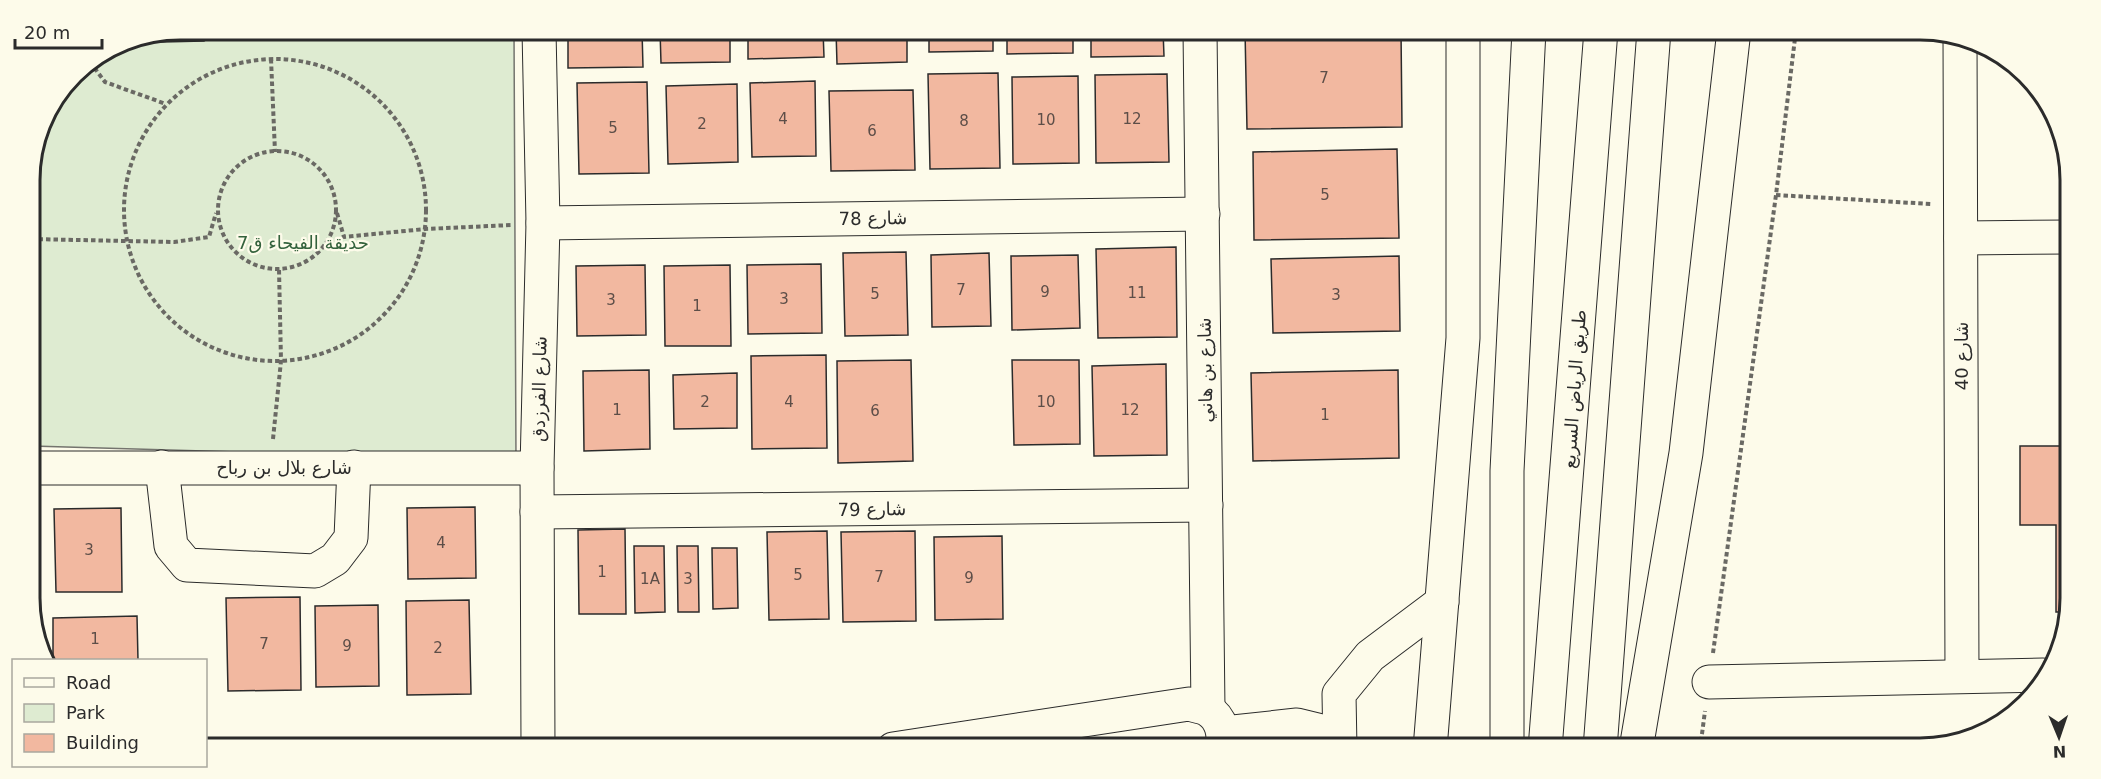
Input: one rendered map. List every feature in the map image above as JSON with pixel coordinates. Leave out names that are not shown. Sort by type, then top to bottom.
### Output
[{"type":"main road","name":"شارع بن هاني","points":[[1200,40],[1206,505],[1218,730]]},
{"type":"main road","points":[[1431,738],[1463,338],[1463,40]]},
{"type":"main road","points":[[1507,738],[1507,471],[1528,40]]},
{"type":"main road","name":"طريق الرياض السريع","points":[[1546,738],[1600,40]]},
{"type":"main road","points":[[1601,738],[1653,40]]},
{"type":"main road","points":[[1638,738],[1686,453],[1733,40]]},
{"type":"main road","name":"شارع الفرزدق","points":[[538,738],[537,468],[543,224],[539,41]]},
{"type":"main road","name":"شارع 40","points":[[1960,46],[1962,676]]},
{"type":"main road","name":"شارع 78","points":[[543,224],[1203,213]]},
{"type":"main road","points":[[1961,222],[2060,236]]},
{"type":"main road","points":[[162,467],[171,546],[187,565],[315,571],[335,559],[351,538],[354,467]]},
{"type":"main road","name":"شارع بلال بن رباح","points":[[40,468],[537,468]]},
{"type":"main road","name":"شارع 79","points":[[537,512],[1206,505]]},
{"type":"main road","points":[[1339,738],[1339,694],[1370,656],[1442,602]]},
{"type":"main road","points":[[1709,682],[2038,675]]},
{"type":"main road","points":[[965,738],[1189,704],[1218,730],[1297,725],[1329,738]]},
{"type":"path","points":[[1701,738],[1776,195],[1795,40]]},
{"type":"path","points":[[271,59],[275,152]]},
{"type":"path","points":[[271,59],[295,60],[318,65],[351,79],[380,100],[409,138],[424,182],[425,230],[421,252],[412,274],[386,313],[349,342],[305,358],[281,361],[228,354],[204,344],[181,329],[162,311],[146,290],[134,266],[127,239],[124,190],[129,166],[138,143],[166,104],[184,88],[204,76],[248,61],[271,59]]},
{"type":"path","points":[[96,69],[105,82],[166,104]]},
{"type":"path","points":[[41,239],[127,239],[174,242],[209,237],[218,210],[221,190],[231,173],[256,155],[275,152],[295,154],[312,164],[326,178],[331,187],[344,237],[543,224]]},
{"type":"path","points":[[1776,195],[1961,222]]},
{"type":"path","points":[[218,210],[223,235],[239,255],[262,268],[279,269],[304,263],[323,247],[334,224],[336,206]]},
{"type":"path","points":[[270,467],[281,361],[279,269]]},
{"type":"green space","name":"حديقة الفيحاء ق7","points":[[171,41],[514,41],[516,460],[40,446],[41,171],[45,144],[51,127],[69,95],[81,81],[110,59],[153,43]]},
{"type":"building","points":[[1073,40],[1073,53],[1007,54],[1007,41]]},
{"type":"building","points":[[1091,40],[1163,40],[1164,56],[1091,57]]},
{"type":"building","points":[[1245,40],[1401,40],[1402,127],[1247,129]]},
{"type":"building","points":[[568,41],[642,41],[643,67],[568,68]]},
{"type":"building","points":[[660,41],[730,41],[730,62],[661,63]]},
{"type":"building","points":[[748,41],[823,41],[824,57],[748,59]]},
{"type":"building","points":[[836,41],[907,41],[907,62],[837,64]]},
{"type":"building","points":[[929,41],[993,41],[993,51],[929,52]]},
{"type":"building","points":[[998,73],[1000,168],[930,169],[928,74]]},
{"type":"building","points":[[1167,74],[1169,162],[1096,163],[1095,75]]},
{"type":"building","points":[[1078,76],[1079,163],[1013,164],[1012,77]]},
{"type":"building","points":[[815,81],[816,156],[752,157],[750,83]]},
{"type":"building","points":[[647,82],[649,173],[579,174],[577,83]]},
{"type":"building","points":[[737,84],[738,162],[668,164],[666,86]]},
{"type":"building","points":[[913,90],[915,170],[831,171],[829,91]]},
{"type":"building","points":[[1397,149],[1399,238],[1254,240],[1253,152]]},
{"type":"building","points":[[1176,247],[1177,337],[1098,338],[1096,249]]},
{"type":"building","points":[[906,252],[908,335],[845,336],[843,253]]},
{"type":"building","points":[[989,253],[991,326],[932,327],[931,255]]},
{"type":"building","points":[[1078,255],[1080,328],[1012,330],[1011,256]]},
{"type":"building","points":[[1399,256],[1400,331],[1273,333],[1271,259]]},
{"type":"building","points":[[821,264],[822,333],[748,334],[747,265]]},
{"type":"building","points":[[645,265],[646,335],[577,336],[576,266]]},
{"type":"building","points":[[730,265],[731,346],[665,346],[664,266]]},
{"type":"building","points":[[826,355],[827,448],[752,449],[751,356]]},
{"type":"building","points":[[911,360],[913,461],[838,463],[837,361]]},
{"type":"building","points":[[1012,360],[1079,360],[1080,444],[1014,445]]},
{"type":"building","points":[[1166,364],[1167,455],[1094,456],[1092,366]]},
{"type":"building","points":[[649,370],[650,449],[584,451],[583,371]]},
{"type":"building","points":[[1398,370],[1399,458],[1253,461],[1251,373]]},
{"type":"building","points":[[737,373],[737,428],[674,429],[673,375]]},
{"type":"building","points":[[2020,446],[2060,446],[2059,612],[2056,612],[2056,525],[2020,525]]},
{"type":"building","points":[[475,507],[476,578],[408,579],[407,508]]},
{"type":"building","points":[[121,508],[122,592],[56,592],[54,509]]},
{"type":"building","points":[[625,529],[626,614],[579,614],[578,530]]},
{"type":"building","points":[[827,531],[829,619],[769,620],[767,532]]},
{"type":"building","points":[[915,531],[916,621],[843,622],[841,532]]},
{"type":"building","points":[[1002,536],[1003,619],[935,620],[934,537]]},
{"type":"building","points":[[634,546],[664,546],[665,612],[635,613]]},
{"type":"building","points":[[677,546],[698,546],[699,612],[678,612]]},
{"type":"building","points":[[712,548],[737,548],[738,608],[713,609]]},
{"type":"building","points":[[300,597],[301,690],[228,691],[226,598]]},
{"type":"building","points":[[469,600],[471,694],[407,695],[406,601]]},
{"type":"building","points":[[378,605],[379,686],[316,687],[315,606]]},
{"type":"building","points":[[137,616],[138,659],[54,659],[53,618]]}]
